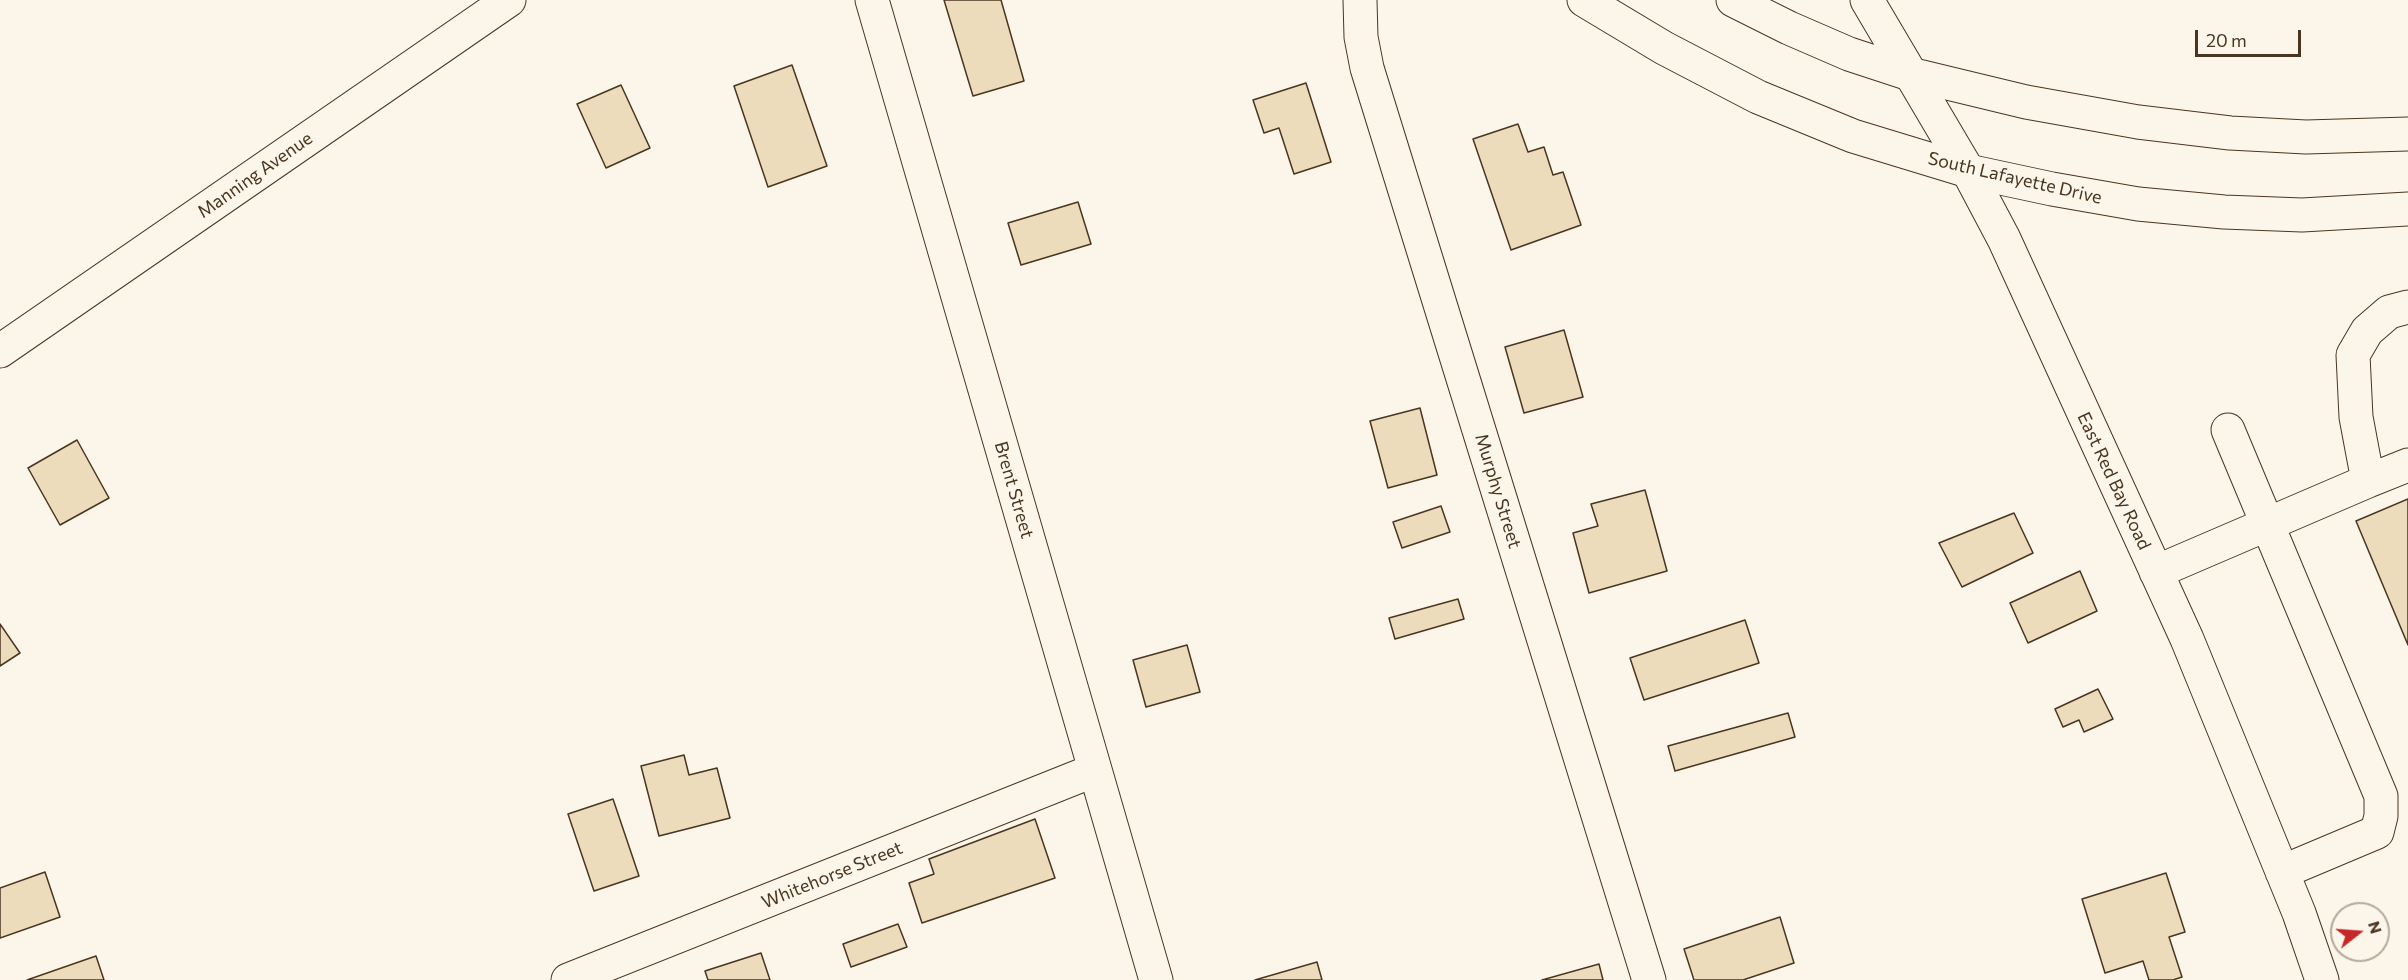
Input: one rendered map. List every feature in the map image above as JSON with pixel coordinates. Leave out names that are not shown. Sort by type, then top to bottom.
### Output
[{"type":"street","name":"Manning Avenue","points":[[0,351],[510,0]]},
{"type":"street","name":"Brent Street","points":[[872,0],[1156,980]]},
{"type":"street","name":"Murphy Street","points":[[1360,0],[1361,37],[1367,68],[1649,980]]},
{"type":"street","name":"South Lafayette Drive","points":[[1584,0],[1664,48],[1758,97],[1852,136],[1968,171],[2138,204],[2224,212],[2302,214],[2408,209]]},
{"type":"street","points":[[1733,0],[1849,54],[1910,74],[2026,102],[2138,122],[2229,133],[2306,137],[2408,134]]},
{"type":"street","name":"East Red Bay Road","points":[[1867,0],[1968,171],[2004,239],[2191,650],[2299,913],[2322,980]]},
{"type":"street","points":[[2368,481],[2356,417],[2353,355],[2367,331],[2389,312],[2408,308]]},
{"type":"street","points":[[2228,430],[2381,796],[2382,816],[2376,832],[2282,872]]},
{"type":"street","points":[[2156,572],[2408,465]]},
{"type":"street","name":"Whitehorse Street","points":[[568,980],[1095,770]]},
{"type":"building","points":[[944,0],[1001,0],[1024,81],[973,96]]},
{"type":"building","points":[[792,65],[827,166],[768,187],[734,86]]},
{"type":"building","points":[[1306,83],[1331,162],[1294,174],[1279,128],[1264,133],[1253,100]]},
{"type":"building","points":[[621,85],[650,148],[606,168],[577,104]]},
{"type":"building","points":[[1518,124],[1528,152],[1544,147],[1553,175],[1563,172],[1581,225],[1511,250],[1473,139]]},
{"type":"building","points":[[1078,202],[1091,244],[1021,265],[1008,223]]},
{"type":"building","points":[[1564,330],[1583,397],[1524,413],[1505,347]]},
{"type":"building","points":[[1420,408],[1437,475],[1388,488],[1370,421]]},
{"type":"building","points":[[77,440],[109,498],[60,525],[28,468]]},
{"type":"building","points":[[1645,490],[1667,571],[1589,593],[1573,533],[1598,526],[1591,504]]},
{"type":"building","points":[[2408,499],[2408,645],[2356,521]]},
{"type":"building","points":[[1441,506],[1450,532],[1402,548],[1393,522]]},
{"type":"building","points":[[2014,513],[2033,553],[1962,587],[1939,543]]},
{"type":"building","points":[[2080,571],[2097,611],[2028,643],[2010,603]]},
{"type":"building","points":[[1458,599],[1464,619],[1395,639],[1389,618]]},
{"type":"building","points":[[1745,620],[1759,663],[1644,700],[1630,658]]},
{"type":"building","points":[[0,624],[20,653],[0,666]]},
{"type":"building","points":[[1187,645],[1200,692],[1146,707],[1133,660]]},
{"type":"building","points":[[2098,689],[2113,719],[2084,732],[2079,720],[2063,727],[2055,709]]},
{"type":"building","points":[[1788,713],[1795,737],[1675,771],[1668,746]]},
{"type":"building","points":[[684,755],[689,775],[717,768],[730,818],[659,836],[641,766]]},
{"type":"building","points":[[613,799],[639,876],[594,891],[568,814]]},
{"type":"building","points":[[1035,819],[1055,878],[922,923],[909,883],[934,874],[929,859]]},
{"type":"building","points":[[45,872],[60,917],[0,938],[0,888]]},
{"type":"building","points":[[2166,873],[2185,932],[2169,937],[2182,977],[2173,980],[2149,980],[2143,961],[2105,973],[2082,899]]},
{"type":"building","points":[[1780,917],[1794,963],[1743,980],[1694,980],[1684,949]]},
{"type":"building","points":[[898,924],[907,947],[851,967],[843,944]]},
{"type":"building","points":[[761,953],[770,980],[708,980],[705,971]]},
{"type":"building","points":[[96,956],[104,980],[27,980]]},
{"type":"building","points":[[1317,962],[1322,980],[1255,980]]},
{"type":"building","points":[[1599,964],[1603,980],[1542,980]]}]
